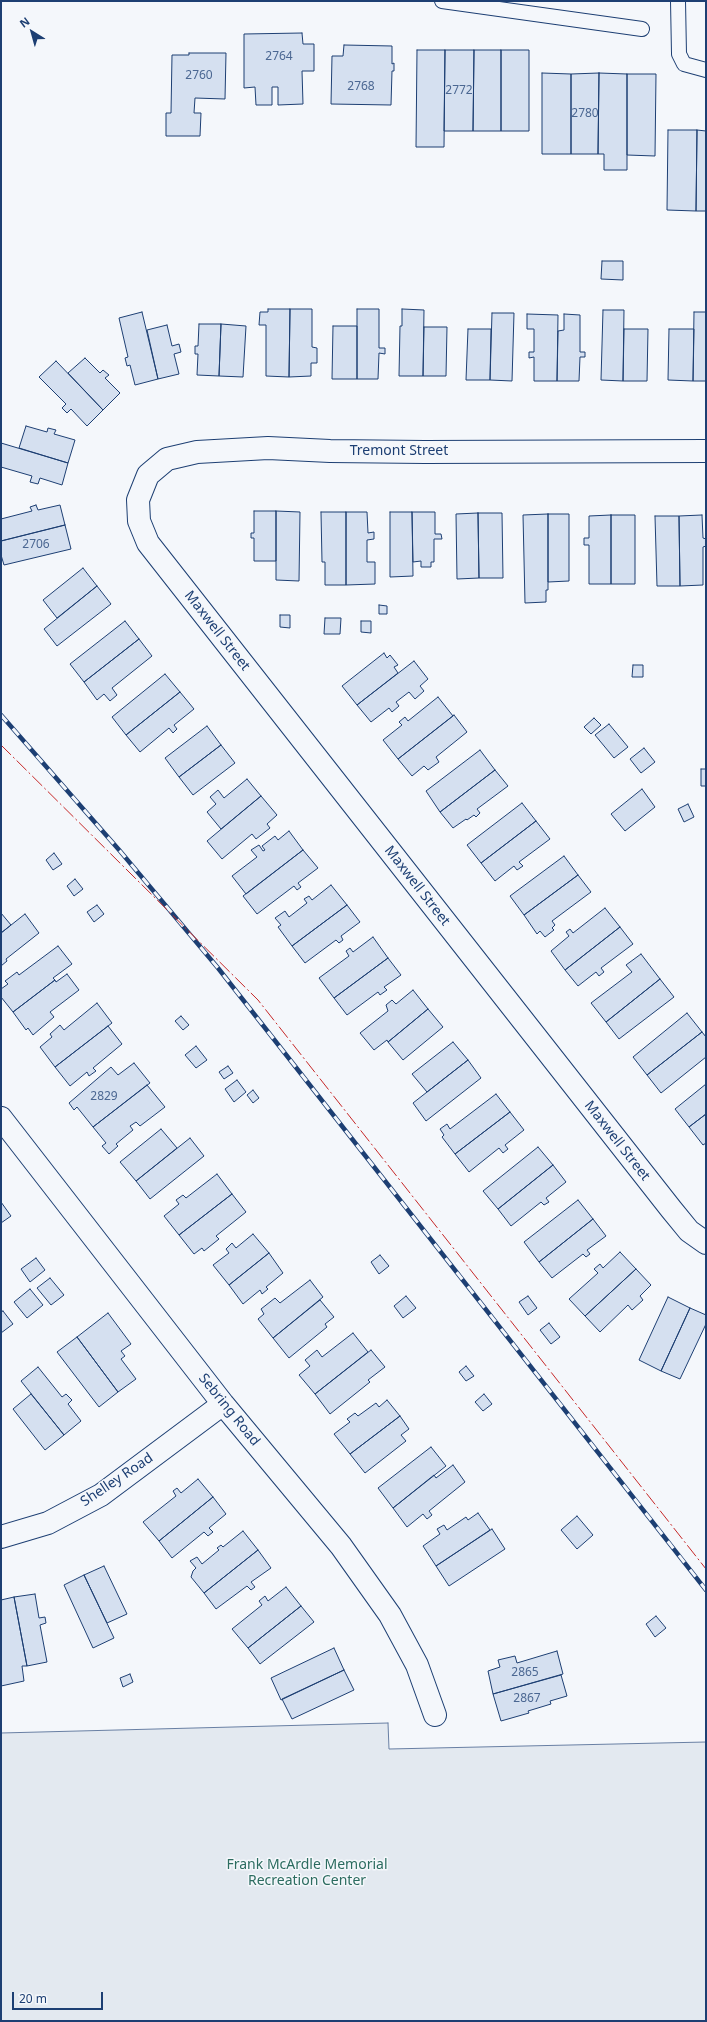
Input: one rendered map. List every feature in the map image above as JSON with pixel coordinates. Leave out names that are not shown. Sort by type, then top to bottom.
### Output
[{"type":"street","name":"Tremont Street","points":[[139,521],[138,500],[148,475],[167,459],[197,452],[268,448],[354,451],[706,451]]},
{"type":"street","name":"Maxwell Street","points":[[139,521],[148,543],[651,1184],[689,1231],[706,1243]]},
{"type":"street","name":"Sebring Road","points":[[1,1118],[223,1404],[341,1546],[390,1615],[417,1665],[435,1715]]},
{"type":"street","name":"Shelley Road","points":[[1,1537],[48,1523],[100,1495],[223,1404]]},
{"type":"lane","points":[[442,1],[642,29]]},
{"type":"lane","points":[[678,1],[678,54],[684,64],[706,70]]},
{"type":"green space","name":"Frank McArdle Memorial Recreation Center","points":[[388,1723],[389,1749],[706,1742],[706,2021],[1,2021],[1,1733]]},
{"type":"building","points":[[302,33],[303,44],[314,44],[314,71],[302,71],[303,104],[278,105],[278,87],[272,87],[272,105],[256,105],[255,87],[244,88],[244,34]]},
{"type":"building","points":[[344,45],[392,46],[392,64],[394,63],[394,71],[392,71],[391,105],[331,104],[332,56],[343,56]]},
{"type":"building","points":[[417,50],[445,50],[444,147],[416,147]]},
{"type":"building","points":[[445,50],[474,50],[473,131],[444,131]]},
{"type":"building","points":[[474,50],[501,50],[501,131],[473,131]]},
{"type":"building","points":[[501,50],[529,50],[529,131],[501,131]]},
{"type":"building","points":[[189,53],[226,53],[225,99],[195,98],[194,113],[201,113],[200,136],[166,136],[166,113],[171,113],[172,55],[189,55]]},
{"type":"building","points":[[542,73],[571,74],[571,154],[542,154]]},
{"type":"building","points":[[599,73],[598,154],[571,154],[571,74]]},
{"type":"building","points":[[599,73],[627,74],[627,170],[604,170],[604,154],[598,154]]},
{"type":"building","points":[[627,74],[656,74],[655,156],[627,155]]},
{"type":"building","points":[[668,130],[697,130],[696,211],[667,210]]},
{"type":"building","points":[[697,130],[706,131],[706,211],[696,211]]},
{"type":"building","points":[[602,261],[623,261],[623,280],[601,279]]},
{"type":"building","points":[[268,309],[290,309],[289,377],[266,376],[266,325],[259,325],[260,312],[268,312]]},
{"type":"building","points":[[290,309],[312,309],[312,347],[317,348],[317,363],[311,363],[311,376],[289,377]]},
{"type":"building","points":[[357,309],[379,309],[379,348],[385,348],[385,354],[379,353],[378,379],[357,379]]},
{"type":"building","points":[[402,309],[424,310],[423,376],[399,376],[400,326],[402,326]]},
{"type":"building","points":[[603,310],[624,310],[623,381],[601,380]]},
{"type":"building","points":[[142,312],[158,379],[135,385],[130,365],[127,366],[125,358],[128,357],[119,318]]},
{"type":"building","points":[[694,312],[706,312],[706,381],[693,381]]},
{"type":"building","points":[[492,313],[514,313],[512,381],[490,380]]},
{"type":"building","points":[[527,314],[558,315],[557,381],[534,381],[534,357],[529,358],[529,352],[534,352],[534,329],[527,329]]},
{"type":"building","points":[[564,314],[580,315],[580,352],[585,352],[585,357],[580,357],[579,381],[557,381],[558,331],[564,330]]},
{"type":"building","points":[[199,324],[221,324],[219,376],[197,375],[198,354],[195,354],[195,346],[198,346]]},
{"type":"building","points":[[221,324],[246,326],[243,377],[219,376]]},
{"type":"building","points":[[167,325],[172,346],[179,344],[181,352],[174,354],[179,374],[158,379],[147,330]]},
{"type":"building","points":[[333,326],[357,326],[357,379],[332,379]]},
{"type":"building","points":[[424,327],[447,327],[446,376],[423,376]]},
{"type":"building","points":[[468,329],[491,329],[490,380],[466,380]]},
{"type":"building","points":[[624,329],[648,329],[647,381],[623,381]]},
{"type":"building","points":[[669,329],[694,329],[693,381],[668,380]]},
{"type":"building","points":[[85,358],[100,373],[103,370],[109,375],[105,378],[120,393],[103,410],[68,373]]},
{"type":"building","points":[[56,361],[103,410],[87,426],[71,409],[67,413],[62,408],[66,404],[39,377]]},
{"type":"building","points":[[26,426],[47,432],[48,428],[56,430],[54,434],[75,440],[68,463],[19,448]]},
{"type":"building","points":[[1,443],[68,463],[62,485],[40,478],[38,484],[30,482],[32,476],[1,467]]},
{"type":"building","points":[[36,505],[38,510],[60,505],[65,525],[1,541],[1,519],[32,511],[30,507]]},
{"type":"building","points":[[254,511],[276,511],[276,561],[254,561],[254,538],[251,538],[251,533],[254,533]]},
{"type":"building","points":[[276,511],[300,512],[299,581],[276,580]]},
{"type":"building","points":[[321,512],[346,512],[346,585],[325,585],[325,562],[322,562]]},
{"type":"building","points":[[346,512],[367,512],[368,533],[374,532],[374,539],[367,540],[367,562],[375,562],[375,584],[346,585]]},
{"type":"building","points":[[390,512],[412,512],[413,576],[390,577]]},
{"type":"building","points":[[412,512],[435,512],[435,534],[441,534],[442,539],[434,539],[434,562],[431,562],[431,567],[421,567],[421,561],[413,562]]},
{"type":"building","points":[[478,513],[479,578],[457,579],[456,514]]},
{"type":"building","points":[[478,513],[502,513],[503,578],[479,578]]},
{"type":"building","points":[[548,514],[569,514],[569,581],[548,582]]},
{"type":"building","points":[[548,514],[548,590],[546,590],[546,602],[525,603],[523,515]]},
{"type":"building","points":[[611,515],[635,515],[635,584],[611,584]]},
{"type":"building","points":[[611,515],[611,584],[589,584],[589,545],[584,545],[584,538],[589,538],[589,516]]},
{"type":"building","points":[[702,515],[703,538],[706,539],[706,546],[703,547],[703,585],[680,586],[679,516]]},
{"type":"building","points":[[655,516],[679,516],[680,586],[657,586]]},
{"type":"building","points":[[65,525],[71,549],[4,565],[1,555],[1,541]]},
{"type":"building","points":[[83,568],[97,586],[57,618],[43,600]]},
{"type":"building","points":[[97,586],[111,604],[57,646],[44,629]]},
{"type":"building","points":[[379,605],[387,606],[387,614],[379,614]]},
{"type":"building","points":[[280,615],[290,615],[290,628],[280,627]]},
{"type":"building","points":[[325,618],[341,618],[340,634],[324,634]]},
{"type":"building","points":[[125,621],[139,639],[84,682],[70,664]]},
{"type":"building","points":[[361,621],[371,621],[371,633],[361,632]]},
{"type":"building","points":[[139,639],[152,656],[112,688],[117,695],[110,701],[104,694],[97,700],[84,682]]},
{"type":"building","points":[[384,653],[387,658],[390,655],[398,665],[394,667],[398,673],[357,705],[342,686]]},
{"type":"building","points":[[414,661],[428,679],[420,686],[424,691],[415,699],[409,692],[396,702],[399,706],[392,712],[389,708],[371,722],[357,705]]},
{"type":"building","points":[[633,665],[643,665],[643,677],[632,677]]},
{"type":"building","points":[[165,674],[180,692],[126,735],[112,717]]},
{"type":"building","points":[[180,692],[194,709],[174,725],[177,729],[173,733],[169,728],[140,752],[126,735]]},
{"type":"building","points":[[438,697],[453,716],[398,759],[383,740],[402,725],[399,722],[405,717],[408,721]]},
{"type":"building","points":[[454,715],[467,732],[436,757],[439,762],[428,770],[424,766],[412,776],[398,759]]},
{"type":"building","points":[[594,718],[601,725],[591,734],[584,727]]},
{"type":"building","points":[[609,724],[628,747],[614,758],[595,735]]},
{"type":"building","points":[[207,726],[221,745],[179,777],[165,758]]},
{"type":"building","points":[[221,745],[235,763],[193,795],[179,777]]},
{"type":"building","points":[[644,748],[655,762],[641,773],[630,759]]},
{"type":"building","points":[[480,750],[495,770],[440,812],[426,791]]},
{"type":"building","points":[[701,769],[706,769],[706,786],[701,786]]},
{"type":"building","points":[[495,770],[508,786],[477,809],[480,813],[476,817],[474,815],[453,828],[440,812]]},
{"type":"building","points":[[247,779],[261,796],[221,829],[207,812],[216,804],[210,797],[218,790],[224,798]]},
{"type":"building","points":[[642,789],[655,807],[625,831],[611,814]]},
{"type":"building","points":[[261,796],[277,815],[267,824],[270,828],[256,839],[252,834],[222,859],[207,841]]},
{"type":"building","points":[[522,803],[536,821],[481,863],[467,845]]},
{"type":"building","points":[[688,804],[694,817],[684,822],[678,809]]},
{"type":"building","points":[[536,821],[550,839],[519,862],[523,866],[517,870],[514,866],[495,881],[481,863]]},
{"type":"building","points":[[289,831],[303,850],[246,894],[232,876],[257,857],[251,850],[259,845],[263,851],[265,850],[262,846],[275,836],[278,840]]},
{"type":"building","points":[[303,850],[318,868],[298,883],[301,887],[297,890],[294,886],[257,914],[243,896]]},
{"type":"building","points":[[54,853],[62,864],[53,870],[46,860]]},
{"type":"building","points":[[564,856],[578,875],[524,915],[510,896]]},
{"type":"building","points":[[578,875],[591,892],[552,921],[555,925],[552,928],[554,930],[545,937],[540,931],[537,934],[524,915]]},
{"type":"building","points":[[75,879],[83,889],[74,896],[67,886]]},
{"type":"building","points":[[331,885],[347,905],[292,946],[278,927],[281,925],[275,918],[285,911],[289,917],[307,903],[304,899],[309,896],[312,900]]},
{"type":"building","points":[[97,905],[104,914],[94,922],[87,912]]},
{"type":"building","points":[[347,905],[360,922],[341,936],[343,940],[339,943],[336,940],[305,963],[292,946]]},
{"type":"building","points":[[605,908],[620,927],[565,970],[551,951],[569,936],[566,932],[570,929],[573,933]]},
{"type":"building","points":[[1,913],[11,925],[1,933]]},
{"type":"building","points":[[25,914],[39,933],[6,959],[7,961],[1,966],[1,933]]},
{"type":"building","points":[[620,927],[633,944],[601,968],[604,972],[599,976],[596,972],[578,986],[565,970]]},
{"type":"building","points":[[373,937],[388,958],[334,998],[319,978],[349,956],[346,951],[350,948],[353,952]]},
{"type":"building","points":[[58,946],[72,964],[53,978],[55,980],[13,1012],[1,997],[1,989],[8,984],[5,981],[17,972],[19,975]]},
{"type":"building","points":[[641,954],[660,979],[606,1022],[591,1003],[632,972],[626,965]]},
{"type":"building","points":[[388,958],[401,975],[384,987],[387,990],[380,995],[378,992],[347,1015],[334,998]]},
{"type":"building","points":[[67,974],[79,990],[50,1012],[54,1017],[33,1035],[28,1028],[26,1030],[13,1012],[55,980],[56,982]]},
{"type":"building","points":[[660,979],[674,997],[619,1039],[606,1022]]},
{"type":"building","points":[[413,990],[428,1009],[388,1042],[387,1040],[374,1050],[360,1033],[388,1011],[386,1005],[392,1000],[396,1004]]},
{"type":"building","points":[[97,1003],[112,1023],[55,1067],[40,1047],[52,1037],[50,1034],[60,1025],[64,1030]]},
{"type":"building","points":[[428,1009],[443,1027],[403,1060],[388,1042]]},
{"type":"building","points":[[687,1013],[702,1032],[647,1075],[633,1057]]},
{"type":"building","points":[[181,1016],[189,1025],[183,1030],[175,1021]]},
{"type":"building","points":[[108,1026],[122,1044],[93,1068],[96,1071],[89,1076],[87,1072],[70,1086],[55,1067]]},
{"type":"building","points":[[702,1032],[706,1037],[706,1057],[661,1093],[647,1075]]},
{"type":"building","points":[[453,1042],[468,1060],[427,1092],[412,1074]]},
{"type":"building","points":[[196,1046],[207,1060],[196,1068],[185,1055]]},
{"type":"building","points":[[468,1060],[481,1078],[426,1121],[413,1103]]},
{"type":"building","points":[[134,1063],[150,1083],[93,1127],[77,1107],[74,1110],[69,1103],[111,1067],[118,1075]]},
{"type":"building","points":[[228,1066],[233,1073],[224,1079],[219,1072]]},
{"type":"building","points":[[237,1080],[246,1092],[234,1102],[225,1089]]},
{"type":"building","points":[[706,1084],[706,1114],[689,1127],[675,1109]]},
{"type":"building","points":[[147,1085],[165,1107],[140,1126],[136,1122],[130,1126],[133,1130],[116,1144],[118,1146],[109,1154],[102,1146],[106,1143],[93,1127]]},
{"type":"building","points":[[253,1090],[259,1098],[253,1103],[247,1095]]},
{"type":"building","points":[[496,1094],[510,1112],[455,1154],[442,1137],[444,1135],[440,1129],[447,1124],[450,1129]]},
{"type":"building","points":[[510,1112],[524,1130],[505,1145],[508,1149],[503,1153],[499,1148],[469,1172],[455,1154]]},
{"type":"building","points":[[706,1114],[706,1143],[703,1145],[689,1127]]},
{"type":"building","points":[[161,1129],[177,1148],[136,1181],[120,1162]]},
{"type":"building","points":[[190,1138],[204,1156],[150,1199],[136,1181]]},
{"type":"building","points":[[538,1147],[553,1165],[498,1209],[483,1191]]},
{"type":"building","points":[[553,1165],[566,1182],[546,1198],[549,1202],[544,1205],[541,1202],[511,1226],[498,1209]]},
{"type":"building","points":[[217,1174],[232,1194],[179,1235],[164,1216],[179,1204],[176,1200],[183,1195],[186,1198]]},
{"type":"building","points":[[232,1194],[246,1212],[216,1236],[219,1239],[204,1251],[202,1248],[194,1254],[179,1235]]},
{"type":"building","points":[[578,1200],[593,1219],[539,1262],[524,1242]]},
{"type":"building","points":[[1,1202],[11,1216],[1,1223]]},
{"type":"building","points":[[593,1219],[606,1236],[587,1250],[590,1254],[586,1257],[583,1254],[552,1278],[539,1262]]},
{"type":"building","points":[[253,1234],[269,1253],[229,1285],[213,1265],[229,1253],[226,1249],[232,1243],[236,1248]]},
{"type":"building","points":[[620,1252],[636,1269],[585,1316],[569,1299],[598,1273],[594,1269],[600,1264],[603,1268]]},
{"type":"building","points":[[269,1253],[283,1273],[266,1287],[268,1289],[262,1294],[260,1290],[243,1304],[229,1285]]},
{"type":"building","points":[[380,1255],[389,1266],[379,1274],[371,1262]]},
{"type":"building","points":[[36,1258],[45,1270],[30,1282],[21,1269]]},
{"type":"building","points":[[636,1269],[651,1285],[640,1296],[643,1300],[632,1310],[628,1305],[600,1332],[585,1316]]},
{"type":"building","points":[[50,1278],[64,1295],[51,1305],[37,1288]]},
{"type":"building","points":[[310,1280],[323,1297],[273,1338],[258,1319],[264,1314],[261,1309],[275,1298],[280,1303]]},
{"type":"building","points":[[30,1289],[43,1305],[27,1318],[14,1302]]},
{"type":"building","points":[[406,1296],[416,1308],[403,1318],[394,1306]]},
{"type":"building","points":[[528,1296],[537,1308],[528,1315],[519,1302]]},
{"type":"building","points":[[668,1297],[690,1308],[661,1371],[639,1360]]},
{"type":"building","points":[[320,1300],[334,1317],[325,1324],[327,1327],[289,1358],[273,1338]]},
{"type":"building","points":[[690,1308],[706,1315],[706,1324],[680,1379],[661,1371]]},
{"type":"building","points":[[3,1311],[13,1324],[1,1333],[1,1312]]},
{"type":"building","points":[[108,1313],[131,1344],[121,1351],[125,1356],[121,1359],[136,1379],[118,1392],[77,1337]]},
{"type":"building","points":[[549,1323],[560,1337],[551,1344],[540,1330]]},
{"type":"building","points":[[353,1333],[368,1352],[315,1394],[299,1375],[310,1366],[305,1360],[317,1350],[322,1357]]},
{"type":"building","points":[[77,1337],[118,1392],[99,1407],[57,1352]]},
{"type":"building","points":[[371,1350],[385,1367],[368,1380],[370,1382],[330,1414],[315,1394]]},
{"type":"building","points":[[466,1366],[474,1376],[466,1381],[459,1372]]},
{"type":"building","points":[[38,1367],[62,1397],[66,1394],[72,1400],[68,1404],[81,1421],[64,1435],[21,1381]]},
{"type":"building","points":[[31,1394],[64,1435],[45,1450],[13,1409]]},
{"type":"building","points":[[484,1394],[492,1404],[483,1411],[475,1402]]},
{"type":"building","points":[[387,1400],[400,1416],[350,1454],[334,1434],[350,1422],[347,1419],[355,1413],[358,1416],[376,1403],[379,1407]]},
{"type":"building","points":[[400,1416],[409,1429],[401,1435],[406,1441],[365,1473],[350,1454]]},
{"type":"building","points":[[431,1447],[446,1466],[393,1508],[378,1488]]},
{"type":"building","points":[[453,1465],[465,1482],[429,1511],[432,1515],[427,1519],[423,1514],[407,1527],[393,1508],[434,1475],[436,1478]]},
{"type":"building","points":[[198,1479],[213,1497],[159,1541],[143,1522],[176,1496],[173,1491],[177,1488],[181,1493]]},
{"type":"building","points":[[213,1497],[226,1514],[209,1528],[213,1532],[208,1536],[204,1532],[172,1558],[159,1541]]},
{"type":"building","points":[[478,1513],[490,1530],[436,1566],[423,1546],[440,1534],[437,1529],[444,1525],[447,1530],[466,1517],[468,1520]]},
{"type":"building","points":[[577,1516],[593,1535],[577,1549],[561,1530]]},
{"type":"building","points":[[492,1529],[505,1549],[449,1586],[436,1566]]},
{"type":"building","points":[[243,1531],[258,1550],[204,1593],[191,1577],[196,1568],[190,1561],[197,1557],[202,1564],[219,1550],[217,1548],[221,1545],[223,1547]]},
{"type":"building","points":[[258,1550],[271,1568],[251,1582],[255,1587],[251,1590],[247,1586],[216,1609],[204,1593]]},
{"type":"building","points":[[104,1566],[127,1614],[107,1623],[84,1575]]},
{"type":"building","points":[[84,1575],[114,1638],[93,1648],[64,1585]]},
{"type":"building","points":[[286,1587],[301,1606],[248,1648],[232,1629],[262,1605],[259,1601],[265,1596],[268,1601]]},
{"type":"building","points":[[35,1594],[39,1618],[45,1617],[46,1623],[40,1625],[47,1662],[27,1666],[14,1597]]},
{"type":"building","points":[[14,1597],[27,1666],[22,1666],[24,1681],[1,1686],[1,1600]]},
{"type":"building","points":[[301,1606],[314,1622],[260,1664],[248,1648]]},
{"type":"building","points":[[656,1616],[666,1628],[655,1637],[646,1624]]},
{"type":"building","points":[[334,1648],[344,1670],[281,1700],[271,1678]]},
{"type":"building","points":[[557,1651],[563,1674],[493,1694],[488,1671],[500,1667],[498,1660],[515,1656],[517,1663]]},
{"type":"building","points":[[344,1670],[354,1690],[292,1719],[282,1699]]},
{"type":"building","points":[[130,1674],[133,1682],[123,1687],[120,1678]]},
{"type":"building","points":[[561,1675],[567,1696],[550,1701],[551,1704],[528,1711],[529,1713],[501,1721],[493,1694]]},
{"type":"railway","points":[[1,715],[120,851],[218,968],[706,1590]]},
{"type":"power","points":[[1,745],[258,1000],[706,1569]]}]
